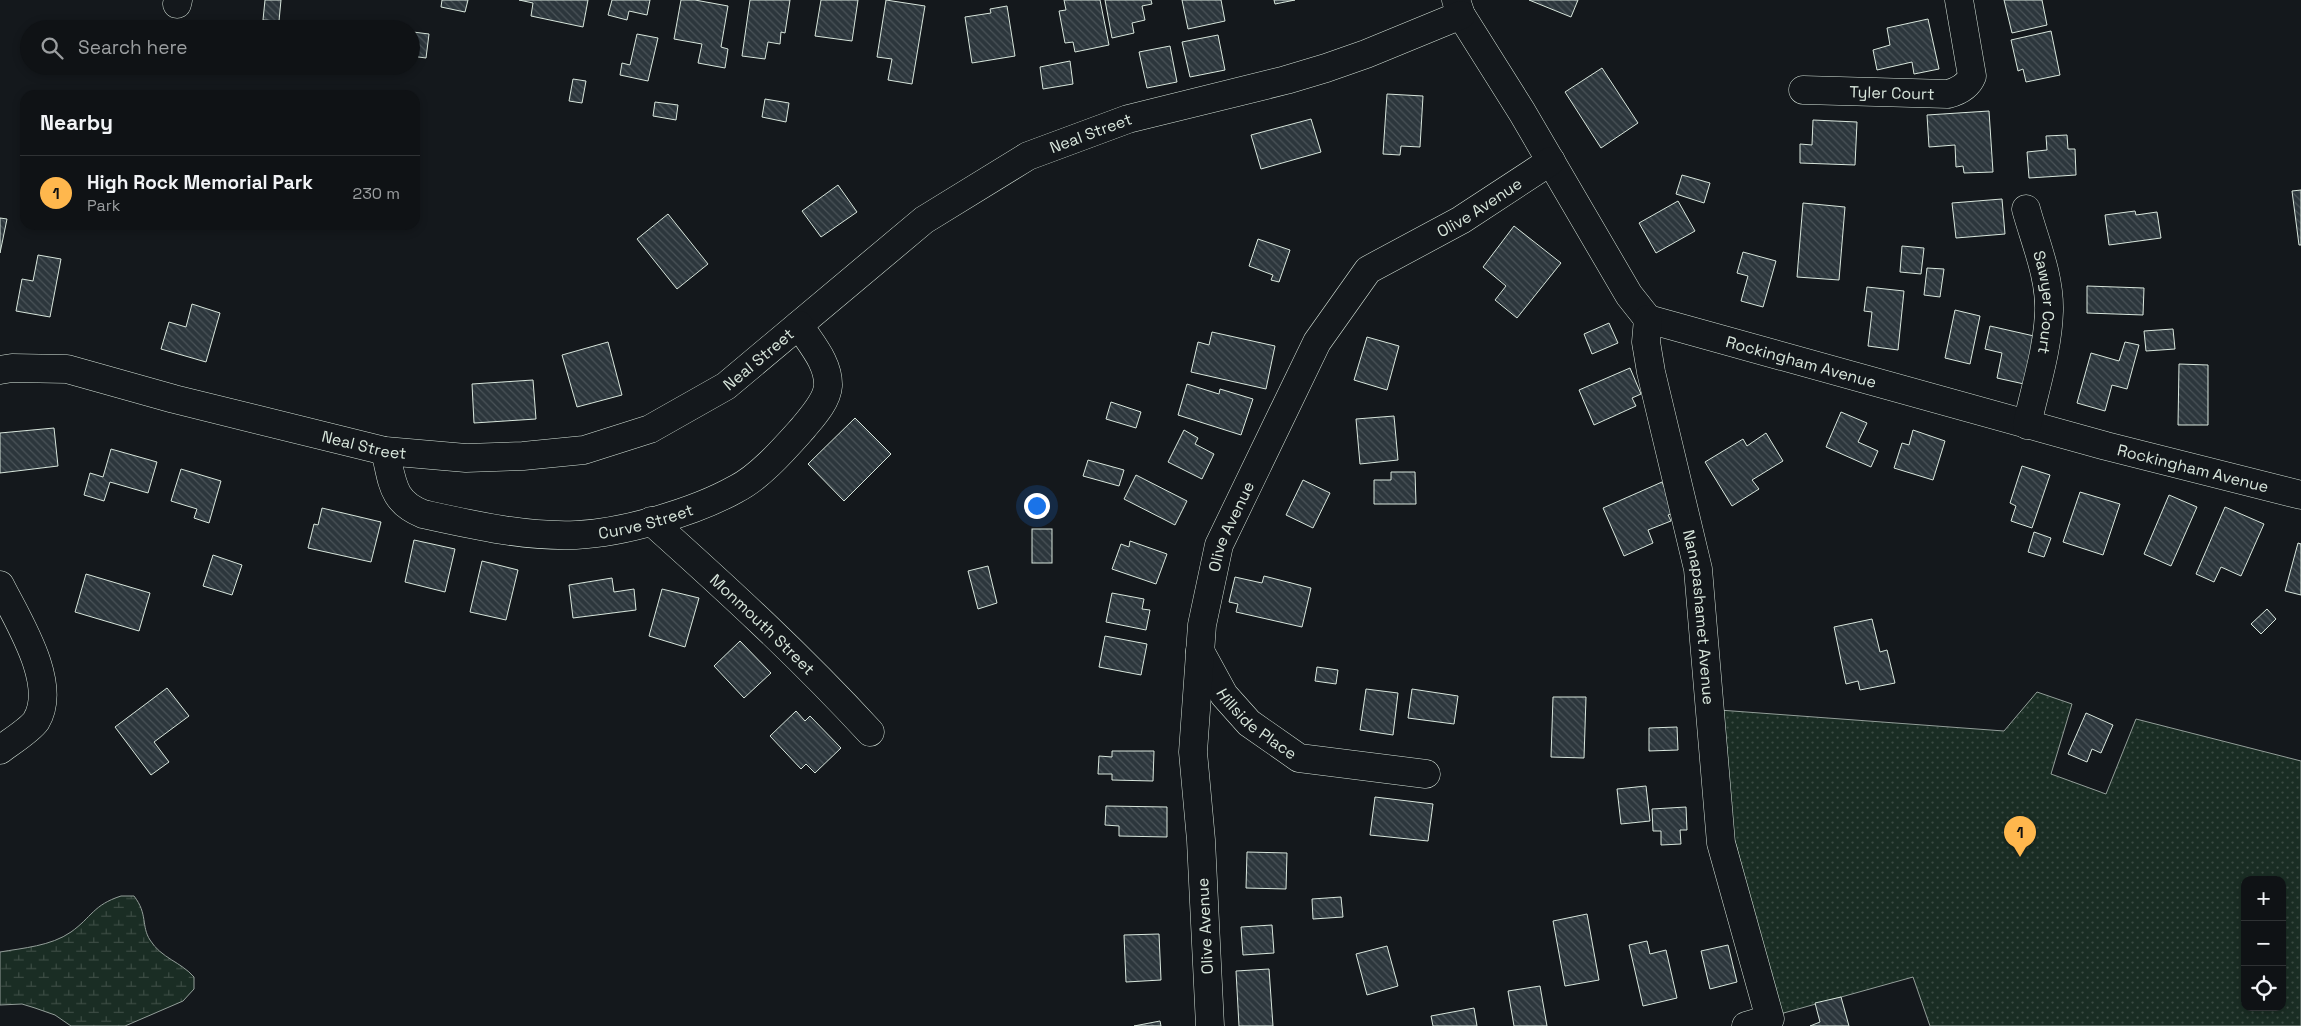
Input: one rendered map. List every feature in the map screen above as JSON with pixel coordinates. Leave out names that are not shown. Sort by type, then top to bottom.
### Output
[{"type":"street","name":"Tyler Court","points":[[1803,90],[1948,94],[1965,86],[1972,76],[1959,0]]},
{"type":"street","points":[[1458,8],[1551,161],[1629,295],[1648,319]]},
{"type":"street","name":"Neal Street","points":[[0,370],[12,368],[67,369],[184,401],[384,451],[466,458],[523,456],[584,450],[650,429],[726,386],[924,220],[1028,156],[1128,119],[1286,80],[1326,68],[1366,54],[1458,8]]},
{"type":"street","name":"Olive Avenue","points":[[1210,1026],[1201,840],[1193,752],[1202,625],[1219,545],[1318,342],[1368,270],[1461,220],[1551,161]]},
{"type":"street","name":"Sawyer Court","points":[[2026,210],[2046,277],[2049,310],[2046,341],[2026,425]]},
{"type":"street","name":"Rockingham Avenue","points":[[1648,319],[2026,425],[2301,495]]},
{"type":"street","name":"Nanapashamet Avenue","points":[[1648,319],[1646,342],[1651,372],[1698,569],[1721,843],[1770,1019],[1746,1026]]},
{"type":"street","name":"Curve Street","points":[[384,451],[397,496],[409,508],[422,514],[535,534],[577,535],[624,529],[677,514],[737,489],[769,463],[818,410],[828,387],[824,364],[799,325]]},
{"type":"street","name":"Monmouth Street","points":[[651,521],[743,603],[813,670],[870,732]]},
{"type":"street","points":[[0,585],[25,637],[42,679],[44,698],[36,722],[0,750]]},
{"type":"street","name":"Hillside Place","points":[[1200,651],[1224,695],[1249,723],[1299,758],[1426,774]]},
{"type":"green space","points":[[2037,692],[2072,704],[2051,774],[2106,794],[2136,719],[2301,761],[2301,1026],[1930,1026],[1913,977],[1780,1014],[1733,834],[1719,710],[2004,731]]},
{"type":"green space","points":[[121,896],[134,896],[141,908],[147,935],[150,940],[165,956],[183,967],[194,977],[194,989],[183,1001],[125,1026],[71,1026],[55,1015],[22,1004],[0,1005],[0,952],[37,946],[63,937],[78,927],[98,907]]},
{"type":"building","points":[[265,0],[281,0],[279,20],[263,20]]},
{"type":"building","points":[[442,0],[468,0],[465,12],[441,7]]},
{"type":"building","points":[[519,0],[588,0],[583,27],[531,16],[533,3]]},
{"type":"building","points":[[612,0],[650,0],[647,15],[629,11],[627,20],[608,15]]},
{"type":"building","points":[[681,0],[695,0],[728,6],[721,47],[728,49],[725,68],[698,63],[702,44],[674,39]]},
{"type":"building","points":[[750,0],[790,0],[785,33],[781,32],[780,44],[768,42],[765,59],[742,56]]},
{"type":"building","points":[[821,0],[858,0],[852,41],[815,36]]},
{"type":"building","points":[[886,0],[925,6],[912,84],[888,80],[892,59],[877,57]]},
{"type":"building","points":[[1064,0],[1100,0],[1109,45],[1075,52],[1073,42],[1065,43],[1059,11],[1066,10]]},
{"type":"building","points":[[1105,0],[1151,0],[1152,4],[1142,6],[1145,20],[1132,23],[1134,33],[1112,38]]},
{"type":"building","points":[[1182,0],[1221,0],[1225,21],[1188,29]]},
{"type":"building","points":[[1274,0],[1295,0],[1275,4]]},
{"type":"building","points":[[1529,0],[1578,0],[1571,17]]},
{"type":"building","points":[[2004,0],[2042,0],[2047,25],[2012,33]]},
{"type":"building","points":[[1007,6],[1015,56],[972,63],[965,17],[991,13],[990,9]]},
{"type":"building","points":[[1928,19],[1939,69],[1914,74],[1912,62],[1877,70],[1873,50],[1890,45],[1887,28]]},
{"type":"building","points":[[2051,31],[2060,75],[2026,82],[2023,69],[2018,71],[2011,40]]},
{"type":"building","points":[[420,33],[429,34],[426,58],[420,57]]},
{"type":"building","points":[[637,34],[658,38],[648,81],[620,75],[622,63],[630,65]]},
{"type":"building","points":[[1218,35],[1225,70],[1190,77],[1182,42]]},
{"type":"building","points":[[1170,46],[1177,82],[1147,88],[1139,52]]},
{"type":"building","points":[[1070,61],[1073,84],[1043,89],[1040,67]]},
{"type":"building","points":[[1602,68],[1638,123],[1601,148],[1565,92]]},
{"type":"building","points":[[573,79],[586,81],[582,103],[569,101]]},
{"type":"building","points":[[1387,94],[1423,96],[1420,147],[1401,146],[1400,155],[1383,154]]},
{"type":"building","points":[[765,99],[789,103],[786,122],[762,117]]},
{"type":"building","points":[[655,102],[678,105],[676,120],[653,116]]},
{"type":"building","points":[[1989,111],[1993,172],[1964,173],[1963,166],[1956,167],[1955,145],[1929,147],[1927,115]]},
{"type":"building","points":[[1311,119],[1321,152],[1261,169],[1251,135]]},
{"type":"building","points":[[1813,120],[1857,122],[1855,165],[1800,163],[1800,144],[1812,145]]},
{"type":"building","points":[[2067,135],[2068,149],[2075,149],[2076,175],[2029,178],[2027,152],[2047,150],[2046,136]]},
{"type":"building","points":[[1682,175],[1710,183],[1704,203],[1676,194]]},
{"type":"building","points":[[838,185],[857,212],[821,237],[802,211]]},
{"type":"building","points":[[2301,190],[2301,245],[2299,245],[2292,191]]},
{"type":"building","points":[[2002,199],[2005,234],[1956,238],[1952,203]]},
{"type":"building","points":[[1678,201],[1695,231],[1656,253],[1639,223]]},
{"type":"building","points":[[1803,203],[1845,207],[1839,280],[1797,277]]},
{"type":"building","points":[[2135,211],[2136,215],[2157,212],[2161,238],[2109,245],[2105,215]]},
{"type":"building","points":[[668,214],[708,264],[677,289],[637,239]]},
{"type":"building","points":[[0,218],[7,219],[0,253]]},
{"type":"building","points":[[1514,226],[1561,263],[1517,318],[1495,300],[1506,286],[1483,267]]},
{"type":"building","points":[[1258,239],[1290,250],[1279,282],[1271,280],[1273,275],[1249,266]]},
{"type":"building","points":[[1902,246],[1924,248],[1921,274],[1900,272]]},
{"type":"building","points":[[1743,252],[1776,261],[1763,307],[1741,301],[1748,276],[1737,273]]},
{"type":"building","points":[[38,255],[61,259],[50,317],[16,311],[22,279],[33,281]]},
{"type":"building","points":[[1927,268],[1944,269],[1940,297],[1924,295]]},
{"type":"building","points":[[2087,286],[2144,288],[2143,315],[2087,313]]},
{"type":"building","points":[[1867,287],[1904,291],[1898,350],[1868,346],[1872,312],[1864,311]]},
{"type":"building","points":[[192,304],[220,313],[206,362],[161,349],[169,322],[186,327]]},
{"type":"building","points":[[1955,310],[1980,316],[1970,364],[1945,358]]},
{"type":"building","points":[[1609,323],[1618,343],[1592,354],[1584,334]]},
{"type":"building","points":[[1990,326],[2034,336],[2024,384],[1997,378],[2002,353],[1985,349]]},
{"type":"building","points":[[2173,329],[2175,349],[2146,351],[2144,331]]},
{"type":"building","points":[[1212,332],[1275,346],[1266,389],[1191,372],[1198,342],[1209,345]]},
{"type":"building","points":[[1367,337],[1399,346],[1387,390],[1354,380]]},
{"type":"building","points":[[608,342],[622,395],[577,407],[562,355]]},
{"type":"building","points":[[2125,342],[2139,345],[2127,389],[2112,385],[2105,411],[2077,403],[2091,353],[2119,361]]},
{"type":"building","points":[[2179,364],[2208,365],[2208,425],[2178,425]]},
{"type":"building","points":[[1630,368],[1641,394],[1632,398],[1636,406],[1594,425],[1579,390]]},
{"type":"building","points":[[533,380],[536,419],[474,423],[472,384]]},
{"type":"building","points":[[1187,384],[1219,394],[1220,389],[1253,399],[1241,435],[1178,415]]},
{"type":"building","points":[[1111,402],[1141,412],[1136,428],[1106,419]]},
{"type":"building","points":[[1841,412],[1867,423],[1858,442],[1878,451],[1871,467],[1826,447]]},
{"type":"building","points":[[1394,416],[1398,460],[1360,464],[1356,419]]},
{"type":"building","points":[[855,418],[891,454],[844,501],[808,464]]},
{"type":"building","points":[[54,428],[58,466],[0,473],[0,433]]},
{"type":"building","points":[[1184,430],[1198,438],[1195,444],[1214,454],[1202,479],[1168,462]]},
{"type":"building","points":[[1913,430],[1945,441],[1933,480],[1894,468],[1902,443],[1909,445]]},
{"type":"building","points":[[1766,433],[1783,461],[1752,480],[1759,489],[1732,506],[1705,462],[1743,439],[1747,446]]},
{"type":"building","points":[[111,449],[157,462],[148,493],[110,482],[104,501],[84,495],[90,473],[103,477]]},
{"type":"building","points":[[1088,460],[1124,470],[1119,486],[1083,476]]},
{"type":"building","points":[[2022,466],[2050,475],[2032,528],[2011,521],[2016,506],[2010,503]]},
{"type":"building","points":[[181,469],[221,481],[209,523],[194,518],[197,509],[171,501]]},
{"type":"building","points":[[1391,472],[1415,472],[1416,504],[1374,504],[1374,480],[1391,480]]},
{"type":"building","points":[[1136,475],[1187,501],[1175,525],[1124,499]]},
{"type":"building","points":[[1303,480],[1330,493],[1313,528],[1286,515]]},
{"type":"building","points":[[1662,482],[1676,512],[1668,515],[1671,521],[1648,530],[1653,543],[1624,556],[1603,508]]},
{"type":"building","points":[[2080,492],[2120,504],[2103,555],[2063,542]]},
{"type":"building","points":[[2169,495],[2197,507],[2171,566],[2144,554]]},
{"type":"building","points":[[2225,507],[2264,524],[2241,576],[2221,567],[2214,582],[2196,574]]},
{"type":"building","points":[[322,508],[381,522],[371,562],[308,548],[314,524],[318,525]]},
{"type":"building","points":[[1032,529],[1052,529],[1052,563],[1032,563]]},
{"type":"building","points":[[2034,532],[2051,538],[2044,557],[2028,552]]},
{"type":"building","points":[[414,540],[455,549],[445,592],[405,582]]},
{"type":"building","points":[[1130,541],[1167,554],[1156,584],[1112,569],[1121,544],[1129,547]]},
{"type":"building","points":[[2298,543],[2301,544],[2301,595],[2285,591]]},
{"type":"building","points":[[213,555],[242,565],[232,595],[203,586]]},
{"type":"building","points":[[482,561],[518,570],[506,620],[470,612]]},
{"type":"building","points":[[988,566],[997,603],[978,609],[968,571]]},
{"type":"building","points":[[86,574],[150,593],[139,631],[75,612]]},
{"type":"building","points":[[1264,576],[1311,588],[1302,627],[1236,612],[1238,604],[1229,602],[1235,577],[1262,583]]},
{"type":"building","points":[[612,578],[614,592],[634,589],[636,610],[573,618],[569,585]]},
{"type":"building","points":[[662,589],[699,598],[685,647],[649,636]]},
{"type":"building","points":[[1112,593],[1144,599],[1142,609],[1150,610],[1146,630],[1106,622]]},
{"type":"building","points":[[2267,609],[2276,619],[2261,634],[2251,624]]},
{"type":"building","points":[[1872,619],[1880,652],[1887,650],[1895,683],[1860,690],[1858,681],[1846,684],[1834,627]]},
{"type":"building","points":[[1105,636],[1147,644],[1141,675],[1099,667]]},
{"type":"building","points":[[740,641],[771,673],[744,698],[714,666]]},
{"type":"building","points":[[1317,667],[1338,670],[1336,684],[1315,681]]},
{"type":"building","points":[[167,688],[189,716],[154,742],[169,762],[151,775],[115,727]]},
{"type":"building","points":[[1366,689],[1398,693],[1393,735],[1360,730]]},
{"type":"building","points":[[1412,689],[1458,696],[1454,724],[1408,718]]},
{"type":"building","points":[[1553,697],[1586,697],[1584,758],[1551,757]]},
{"type":"building","points":[[796,711],[805,721],[810,716],[841,748],[815,773],[806,764],[801,769],[770,736]]},
{"type":"building","points":[[2086,713],[2113,725],[2101,753],[2092,749],[2087,762],[2068,754]]},
{"type":"building","points":[[1677,727],[1678,750],[1649,751],[1649,728]]},
{"type":"building","points":[[1112,751],[1154,751],[1153,781],[1112,780],[1112,774],[1098,774],[1099,756],[1112,757]]},
{"type":"building","points":[[1646,786],[1650,821],[1621,824],[1617,789]]},
{"type":"building","points":[[1375,797],[1433,804],[1428,841],[1370,835]]},
{"type":"building","points":[[1106,806],[1167,807],[1167,837],[1119,836],[1119,826],[1105,825]]},
{"type":"building","points":[[1686,807],[1687,830],[1680,830],[1681,844],[1661,845],[1661,831],[1653,831],[1652,809]]},
{"type":"building","points":[[1247,852],[1287,853],[1286,889],[1246,888]]},
{"type":"building","points":[[1341,897],[1343,917],[1313,919],[1312,899]]},
{"type":"building","points":[[1587,914],[1599,980],[1565,986],[1553,921]]},
{"type":"building","points":[[1272,925],[1274,953],[1243,955],[1241,927]]},
{"type":"building","points":[[1159,934],[1161,980],[1126,982],[1124,935]]},
{"type":"building","points":[[1647,941],[1650,954],[1666,950],[1677,998],[1643,1006],[1629,945]]},
{"type":"building","points":[[1728,945],[1737,982],[1710,989],[1701,951]]},
{"type":"building","points":[[1387,946],[1398,986],[1367,995],[1356,954]]},
{"type":"building","points":[[1269,969],[1273,1026],[1239,1026],[1236,971]]},
{"type":"building","points":[[1540,986],[1547,1026],[1514,1026],[1508,991]]},
{"type":"building","points":[[1841,997],[1849,1026],[1810,1026],[1820,1022],[1815,1003]]},
{"type":"building","points":[[1474,1008],[1477,1026],[1433,1026],[1431,1016]]},
{"type":"building","points":[[1160,1021],[1161,1026],[1134,1026]]},
{"type":"place","name":"High Rock Memorial Park","points":[[2020,857]]}]
